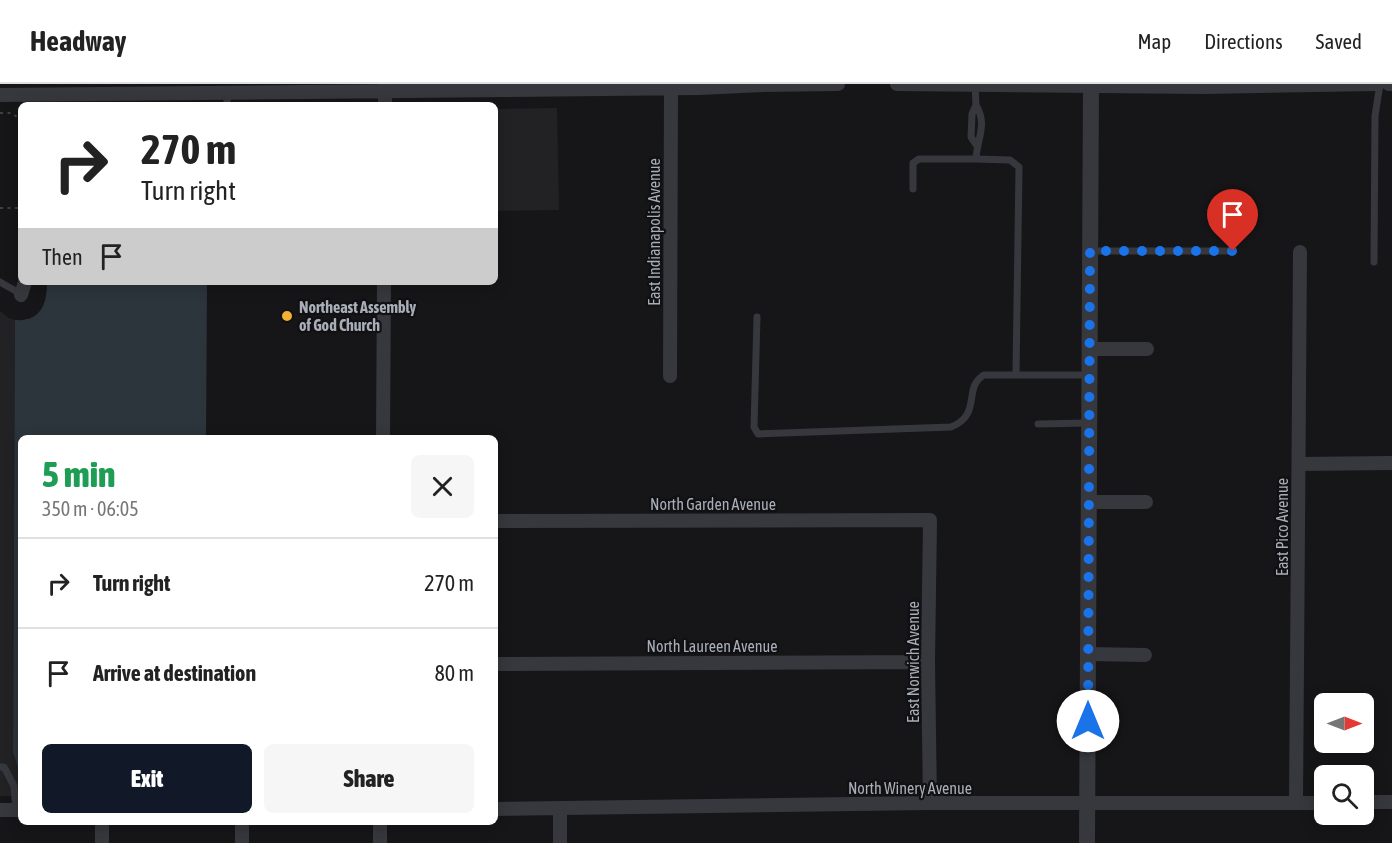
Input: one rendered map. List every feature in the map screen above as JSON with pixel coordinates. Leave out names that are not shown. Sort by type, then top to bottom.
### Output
[{"type":"street","points":[[0,95],[32,100],[210,88],[227,99],[385,93],[838,84]]},
{"type":"street","points":[[897,84],[1379,84]]},
{"type":"street","points":[[1087,843],[1091,84]]},
{"type":"street","name":"East Indianapolis Avenue","points":[[670,376],[671,88]]},
{"type":"street","name":"East Pico Avenue","points":[[1296,803],[1300,252]]},
{"type":"street","points":[[383,435],[384,285]]},
{"type":"street","points":[[1090,349],[1147,349]]},
{"type":"street","points":[[1299,464],[1392,463]]},
{"type":"street","points":[[1089,502],[1146,502]]},
{"type":"street","name":"North Garden Avenue","points":[[498,521],[930,520]]},
{"type":"street","name":"East Norwich Avenue","points":[[930,520],[928,662],[930,803]]},
{"type":"street","points":[[1088,654],[1145,655]]},
{"type":"street","name":"North Laureen Avenue","points":[[498,664],[928,662]]},
{"type":"street","points":[[1374,802],[1392,802]]},
{"type":"street","name":"North Winery Avenue","points":[[498,809],[930,803],[1314,803]]},
{"type":"street","points":[[560,808],[560,843]]},
{"type":"street","points":[[0,810],[18,810]]},
{"type":"street","points":[[102,825],[102,843]]},
{"type":"street","points":[[242,825],[242,843]]},
{"type":"street","points":[[380,825],[380,843]]},
{"type":"lane","points":[[1374,262],[1375,116],[1379,84]]},
{"type":"lane","points":[[975,85],[976,105],[972,114],[971,137],[977,146],[976,159]]},
{"type":"lane","points":[[913,189],[914,163],[919,159],[1010,160],[1019,167],[1016,374]]},
{"type":"lane","points":[[1090,251],[1233,251]]},
{"type":"lane","points":[[0,282],[23,288]]},
{"type":"lane","points":[[757,317],[754,427],[758,434],[951,427],[966,416],[971,407],[974,384],[984,375],[1090,375]]},
{"type":"lane","points":[[1038,424],[1089,423]]},
{"type":"lane","points":[[0,767],[3,767],[14,786],[18,810]]},
{"type":"path","points":[[0,112],[12,112],[18,118]]},
{"type":"path","points":[[0,208],[18,208]]},
{"type":"shaded area","points":[[557,108],[559,210],[498,211],[498,109]]},
{"type":"shaded area","points":[[47,285],[207,285],[206,435],[18,435],[18,767],[13,753],[15,320],[24,320],[37,315],[46,297]]},
{"type":"shaded area","points":[[0,311],[15,320],[13,753],[18,767],[18,796],[0,796]]},
{"type":"place","name":"Northeast Assembly of God Church","points":[[287,316]]},
{"type":"route","points":[[1088,721],[1090,251],[1233,251]]}]
